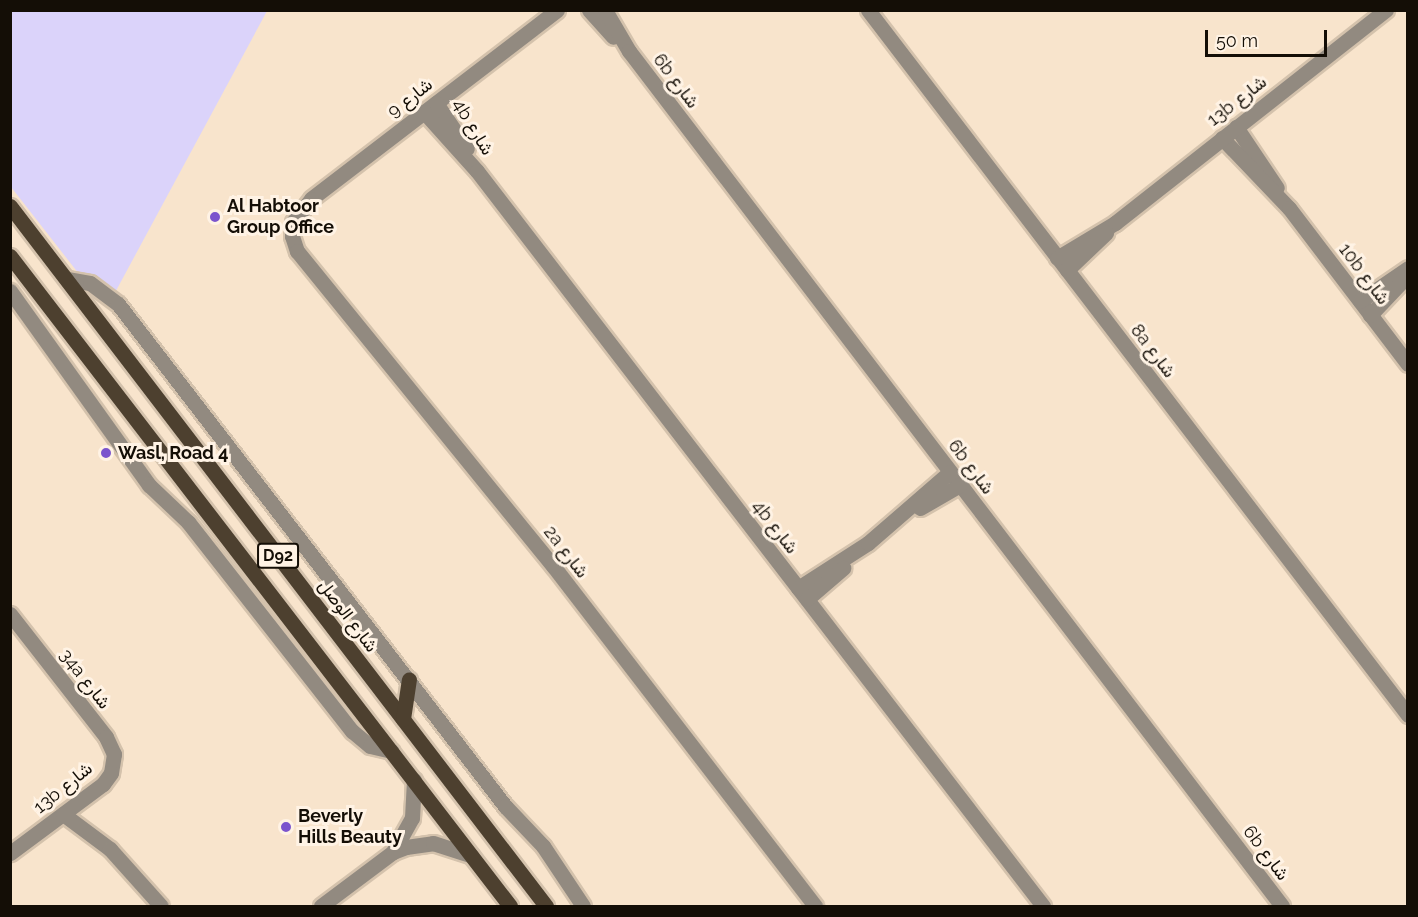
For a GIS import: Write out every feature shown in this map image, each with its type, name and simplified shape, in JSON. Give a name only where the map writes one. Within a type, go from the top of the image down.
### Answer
[{"type":"main road","name":"شارع الوصل","points":[[10,206],[546,906]]},
{"type":"main road","name":"D92","points":[[10,256],[510,906]]},
{"type":"main road","points":[[402,719],[409,679]]},
{"type":"street","name":"شارع 9","points":[[293,222],[310,199],[557,10]]},
{"type":"street","name":"6b شارع","points":[[589,10],[629,51],[1282,906]]},
{"type":"street","name":"6b شارع","points":[[605,10],[629,51]]},
{"type":"street","name":"8a شارع","points":[[868,10],[1407,715]]},
{"type":"street","name":"13b شارع","points":[[1067,270],[1113,224],[1236,127],[1369,16],[1386,10]]},
{"type":"street","name":"4b شارع","points":[[430,107],[1043,906]]},
{"type":"street","name":"10b شارع","points":[[1236,127],[1289,208],[1407,364]]},
{"type":"street","name":"10b شارع","points":[[1221,138],[1289,208]]},
{"type":"street","name":"2a شارع","points":[[293,222],[297,251],[554,567],[815,906]]},
{"type":"street","name":"13b شارع","points":[[1057,258],[1113,224]]},
{"type":"street","points":[[1360,301],[1407,268]]},
{"type":"street","points":[[1370,315],[1407,275]]},
{"type":"street","points":[[67,279],[90,283],[118,304],[505,806],[543,846],[583,906]]},
{"type":"street","points":[[10,291],[66,365],[87,403],[149,485],[188,522],[352,731],[370,746],[391,750]]},
{"type":"street","points":[[802,594],[907,514],[950,472]]},
{"type":"street","points":[[907,514],[960,485]]},
{"type":"street","name":"34a شارع","points":[[10,614],[111,745],[111,773]]},
{"type":"street","name":"13b شارع","points":[[10,853],[98,788],[111,773]]},
{"type":"street","points":[[393,852],[411,818],[414,780]]},
{"type":"street","points":[[63,814],[110,849],[161,906]]},
{"type":"street","points":[[321,906],[393,852],[433,843],[471,855]]},
{"type":"shaded area","points":[[11,11],[267,11],[111,300],[104,306],[11,187]]},
{"type":"place","name":"Al Habtoor Group Office","points":[[215,217]]},
{"type":"place","name":"Wasl, Road 4","points":[[106,453]]},
{"type":"place","name":"Beverly Hills Beauty","points":[[286,827]]}]
